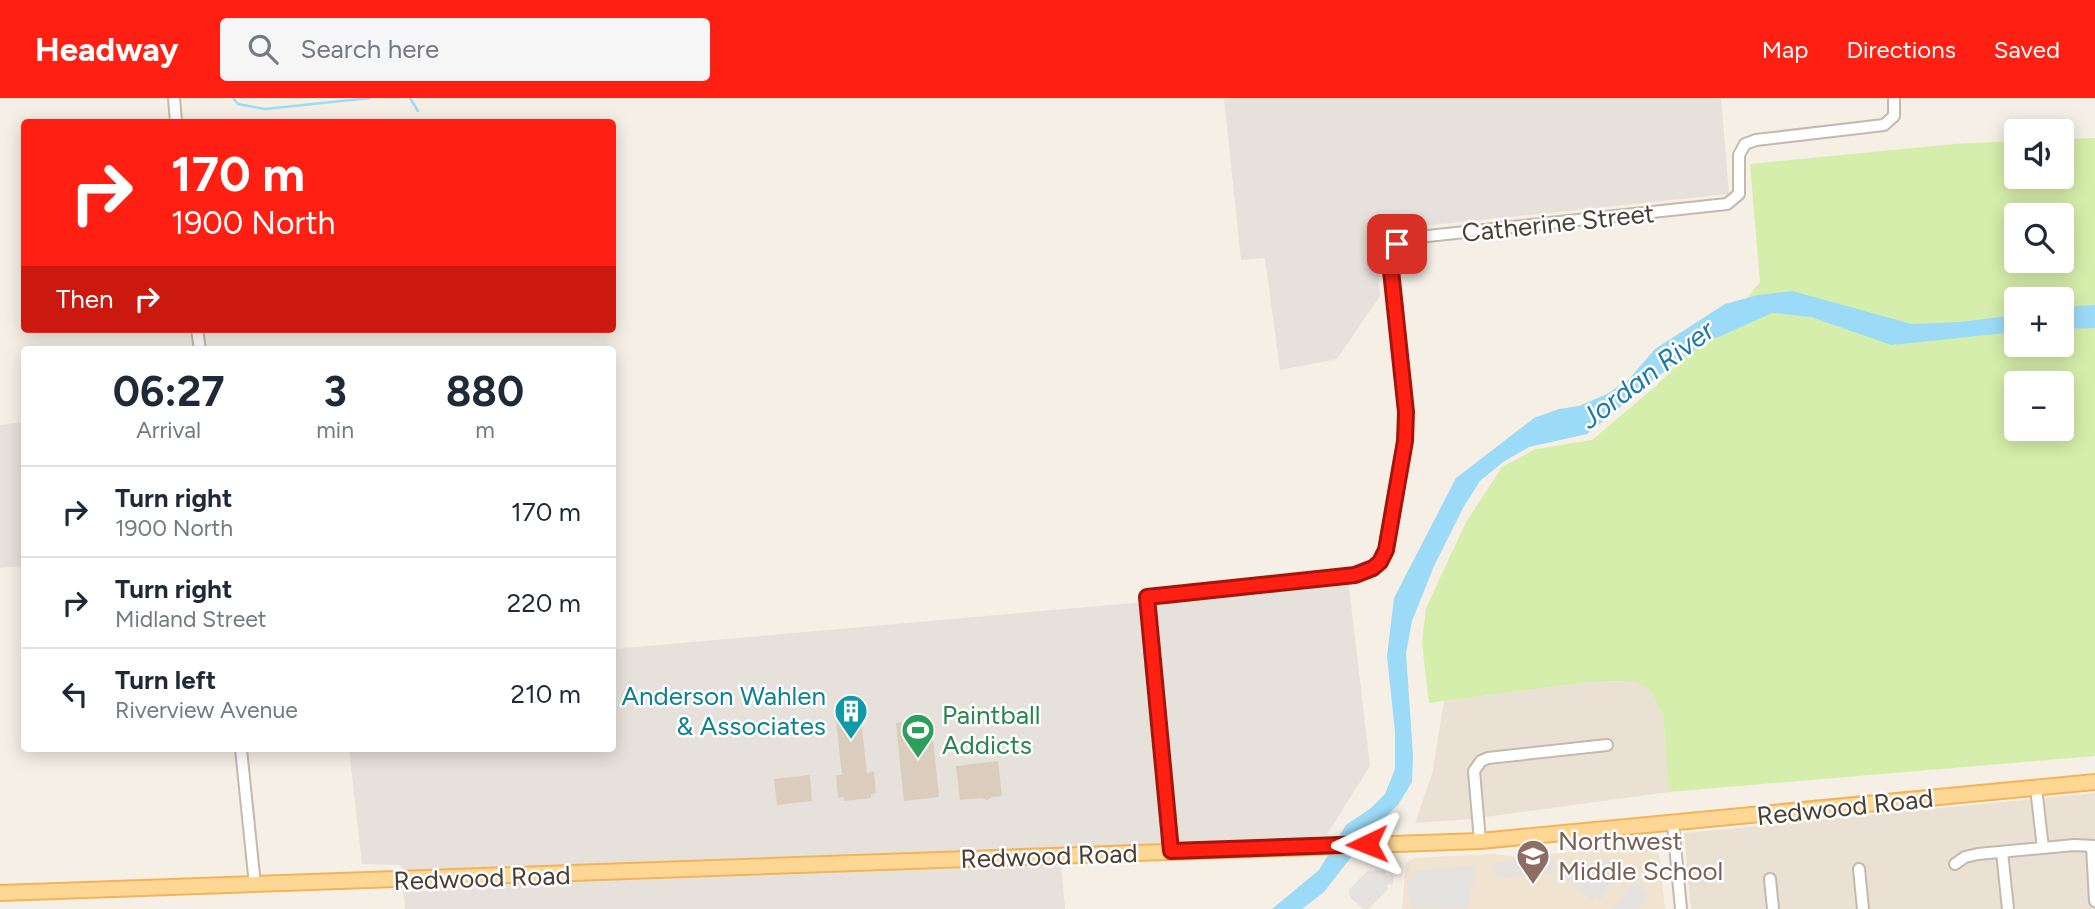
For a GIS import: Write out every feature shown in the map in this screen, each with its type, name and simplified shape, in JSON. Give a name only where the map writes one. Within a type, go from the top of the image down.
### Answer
[{"type":"main road","name":"Redwood Road","points":[[0,893],[1480,841],[2095,782]]},
{"type":"street","points":[[174,98],[176,119]]},
{"type":"street","name":"Catherine Street","points":[[1171,851],[1147,597],[1355,575],[1380,562],[1386,550],[1405,441],[1406,412],[1390,261],[1391,251],[1397,244],[1409,238],[1722,206],[1739,194],[1739,155],[1745,144],[1756,139],[1884,125],[1894,116],[1894,98]]},
{"type":"street","points":[[1480,841],[1474,775],[1481,761],[1488,758],[1607,746]]},
{"type":"street","points":[[242,752],[255,885]]},
{"type":"street","points":[[2036,788],[2043,848]]},
{"type":"street","points":[[1673,824],[1681,909]]},
{"type":"street","points":[[1955,864],[1968,856],[2093,846],[2095,901]]},
{"type":"street","points":[[2002,852],[2008,909]]},
{"type":"street","points":[[1859,869],[1863,909]]},
{"type":"street","points":[[1770,879],[1773,909]]},
{"type":"shaded area","points":[[1224,98],[1721,98],[1729,194],[1375,231],[1380,296],[1337,359],[1280,370],[1265,258],[1241,260]]},
{"type":"shaded area","points":[[21,422],[21,566],[0,568],[0,425]]},
{"type":"shaded area","points":[[1348,579],[1370,766],[1326,836],[1060,851],[1065,909],[405,909],[401,865],[362,864],[349,752],[616,752],[616,649],[1144,602]]},
{"type":"shaded area","points":[[1632,681],[1649,689],[1663,715],[1669,792],[1470,819],[1415,823],[1432,774],[1444,701],[1590,682]]},
{"type":"shaded area","points":[[2095,793],[2095,909],[1691,909],[1684,833]]},
{"type":"shaded area","name":"Northwest Middle School","points":[[1651,845],[1659,854],[1665,909],[1402,909],[1406,863],[1415,858],[1491,854],[1519,857]]},
{"type":"shaded area","points":[[1553,857],[1556,873],[1496,879],[1494,863]]},
{"type":"shaded area","points":[[1606,859],[1623,872],[1601,899],[1596,895],[1592,900],[1564,878],[1578,862],[1594,874]]},
{"type":"shaded area","points":[[1473,865],[1474,879],[1473,887],[1470,887],[1471,902],[1468,909],[1410,908],[1407,879],[1414,878],[1413,871]]},
{"type":"shaded area","points":[[1386,870],[1386,875],[1393,875],[1393,884],[1387,885],[1388,889],[1369,909],[1363,909],[1350,897],[1349,890],[1367,871]]},
{"type":"shaded area","points":[[1634,881],[1650,894],[1638,909],[1615,909],[1613,907]]},
{"type":"green space","points":[[2095,138],[2095,756],[1669,792],[1663,715],[1649,689],[1632,681],[1590,682],[1429,703],[1422,643],[1426,608],[1466,522],[1502,467],[1536,449],[1592,440],[1656,386],[1686,355],[1721,330],[1760,282],[1750,164],[2004,142],[2004,189],[2074,189],[2074,139]]},
{"type":"water","name":"Jordan River","points":[[1792,291],[1912,324],[2004,316],[2004,333],[1891,345],[1811,317],[1772,313],[1712,340],[1681,358],[1587,434],[1529,447],[1503,462],[1480,481],[1463,508],[1434,566],[1412,621],[1406,653],[1413,756],[1412,782],[1398,805],[1376,825],[1324,892],[1302,909],[1272,909],[1319,870],[1346,825],[1371,808],[1385,794],[1395,769],[1395,732],[1387,656],[1394,598],[1456,478],[1534,418],[1559,409],[1579,406],[1607,394],[1629,379],[1655,349],[1725,304],[1758,295]]},
{"type":"water","points":[[2095,305],[2095,328],[2074,329],[2074,306]]},
{"type":"building","name":"Anderson Wahlen & Associates","points":[[860,710],[867,773],[874,771],[876,793],[871,794],[871,798],[844,801],[844,797],[838,798],[836,775],[842,775],[835,712]]},
{"type":"building","name":"Paintball Addicts","points":[[931,719],[939,797],[904,801],[896,723]]},
{"type":"building","points":[[998,761],[1002,796],[987,800],[960,800],[956,766]]},
{"type":"building","points":[[810,775],[812,801],[777,805],[774,779]]},
{"type":"waterway","points":[[233,98],[238,104],[265,109],[370,98]]},
{"type":"waterway","points":[[410,98],[418,111]]},
{"type":"place","name":"Anderson Wahlen & Associates","points":[[851,741]]},
{"type":"place","name":"Paintball Addicts","points":[[918,760]]},
{"type":"place","name":"Northwest Middle School","points":[[1533,886]]},
{"type":"route","points":[[1367,844],[1171,851],[1147,597],[1355,575],[1380,562],[1386,550],[1390,530],[1407,426],[1390,261],[1391,251],[1397,244]]}]
